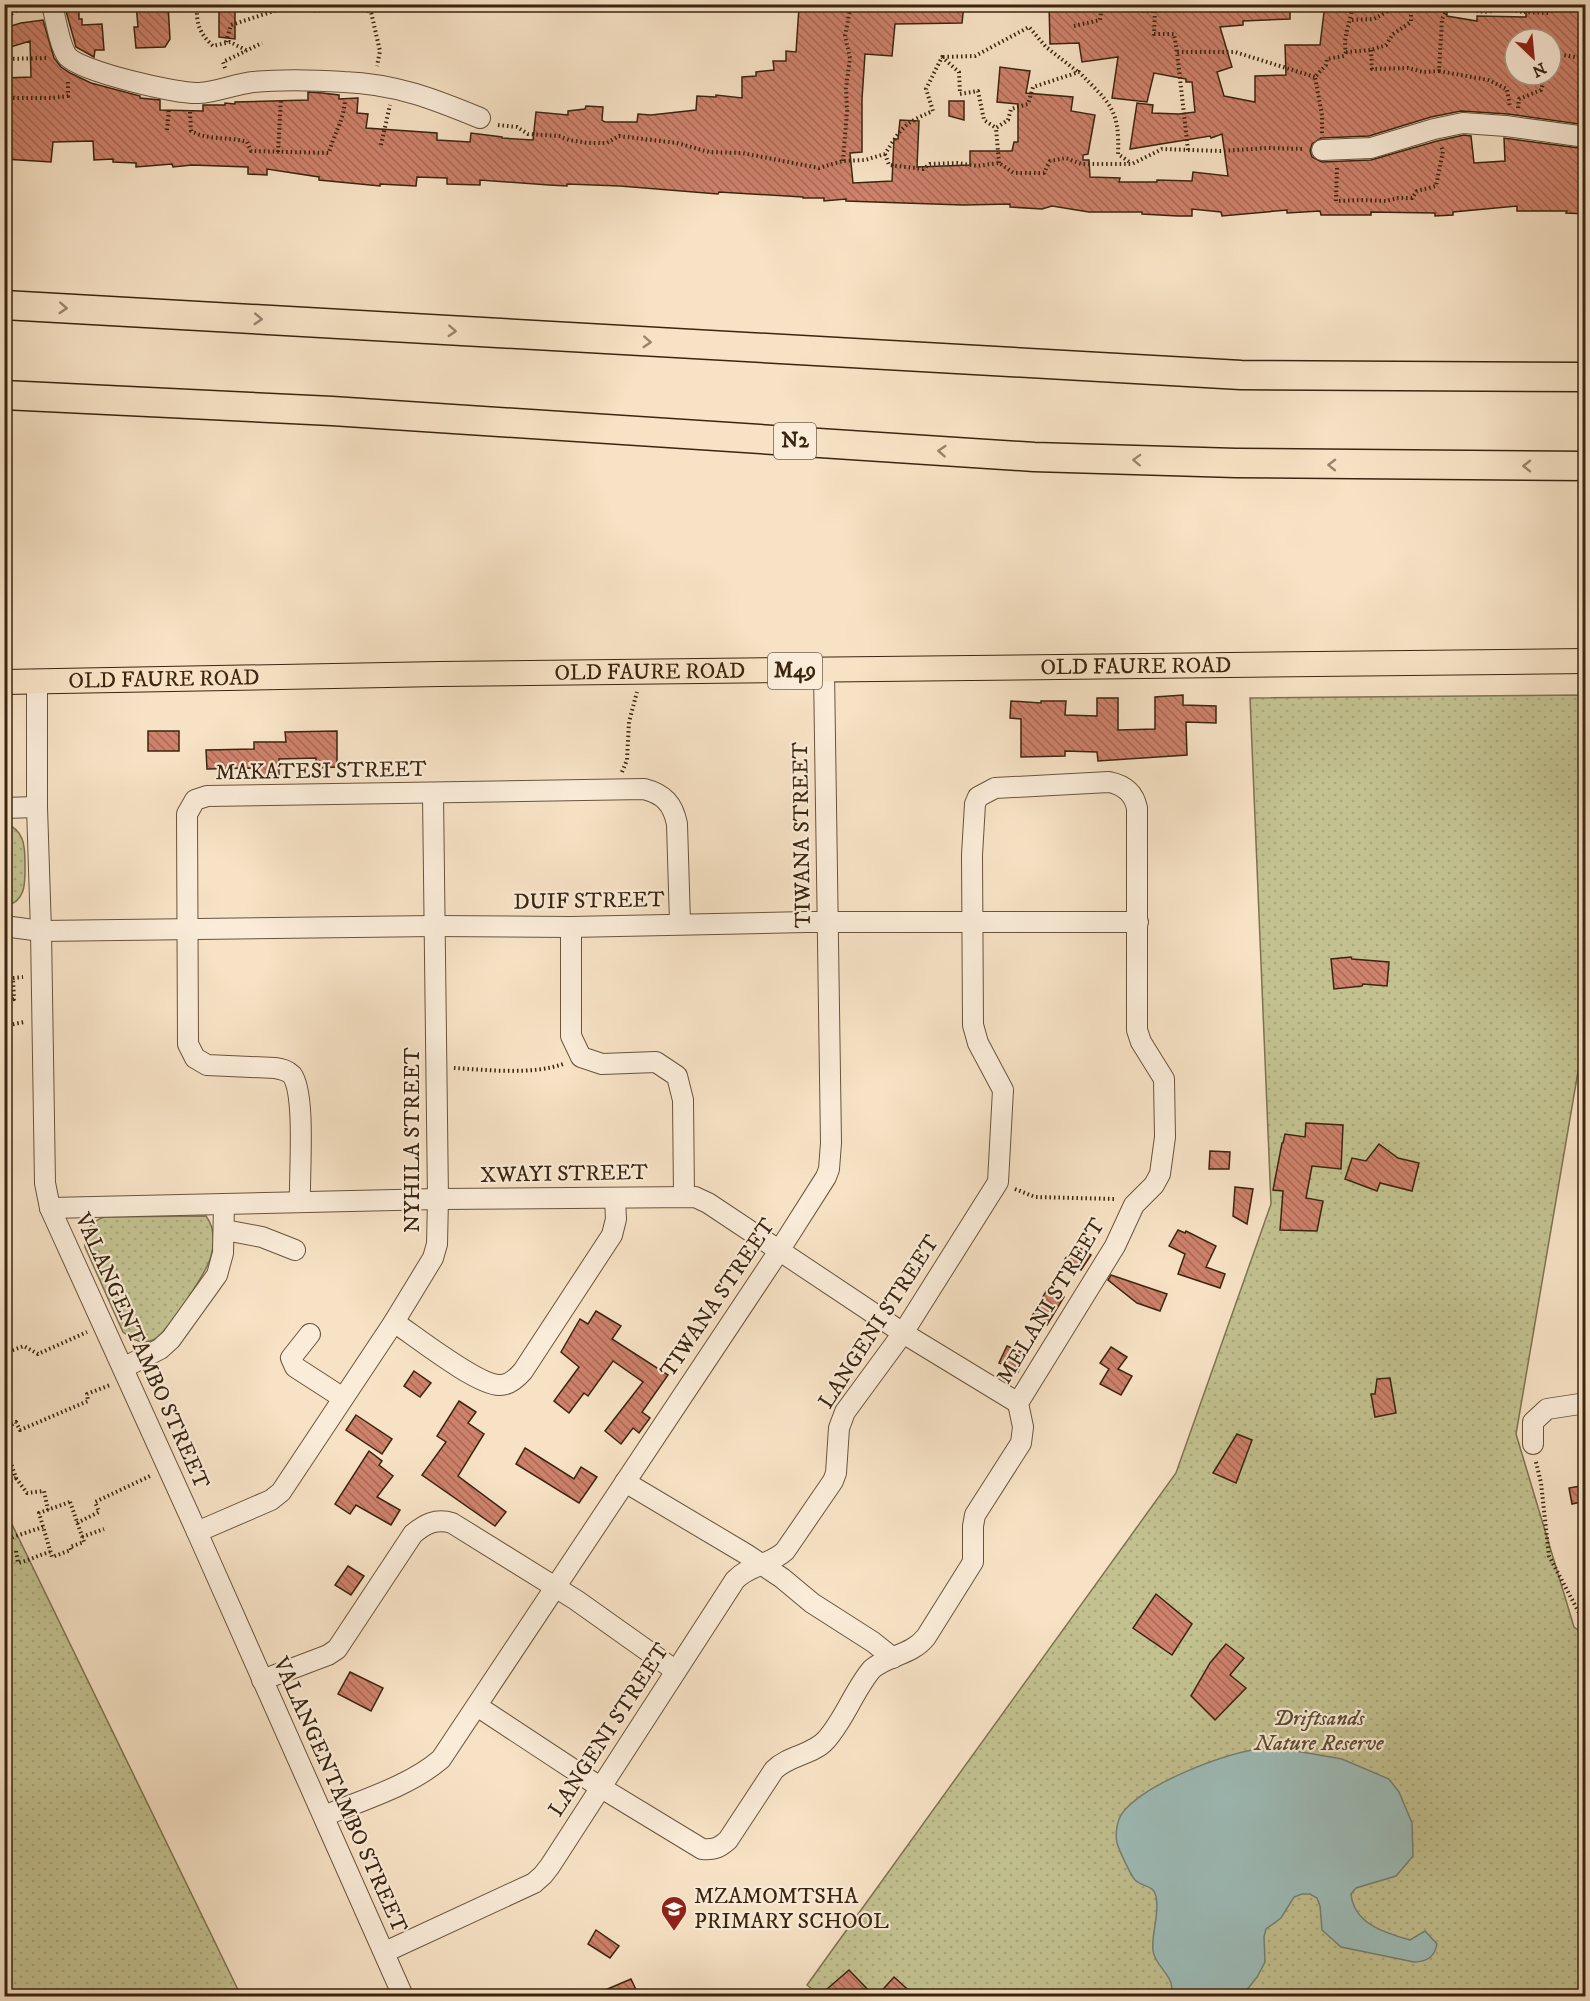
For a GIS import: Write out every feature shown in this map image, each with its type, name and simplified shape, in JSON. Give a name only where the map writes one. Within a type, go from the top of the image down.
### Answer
[{"type":"highway","points":[[4,305],[1218,374],[1586,377]]},
{"type":"highway","name":"N2","points":[[4,394],[332,411],[1034,457],[1236,464],[1586,466]]},
{"type":"main road","name":"OLD FAURE ROAD","points":[[4,682],[440,674],[1586,661]]},
{"type":"street","points":[[52,5],[67,62],[168,90],[190,93],[214,91],[233,85],[279,81],[347,82],[384,86],[420,94],[480,118]]},
{"type":"street","points":[[1330,149],[1371,148],[1434,129],[1463,123],[1511,126],[1586,137]]},
{"type":"street","name":"TIWANA STREET","points":[[324,1816],[410,1779],[430,1769],[441,1759],[779,1251],[829,1169],[831,1143],[824,671]]},
{"type":"street","name":"VALANGENTAMBO STREET","points":[[37,682],[37,807],[45,1183],[51,1208],[403,1996]]},
{"type":"street","name":"LANGENI STREET","points":[[385,1952],[539,1879],[735,1580],[741,1573],[777,1559],[785,1551],[833,1480],[841,1420],[903,1333],[998,1182],[1004,1095],[1002,1086],[978,1043],[973,1025],[973,812],[978,797],[995,788],[1098,783],[1114,783],[1128,790]]},
{"type":"street","name":"MAKATESI STREET","points":[[300,1202],[300,1097],[292,1076],[286,1070],[275,1068],[207,1065],[195,1058],[188,1044],[187,814],[191,804],[200,797],[644,789],[656,792],[668,801],[674,811],[677,824],[680,923]]},
{"type":"street","name":"MELANI STREET","points":[[477,1707],[702,1850],[713,1850],[728,1840],[774,1770],[782,1763],[817,1748],[828,1738],[867,1675],[877,1665],[922,1643],[971,1568],[974,1556],[975,1515],[1021,1443],[1023,1427],[1018,1403],[1115,1246],[1134,1205],[1158,1180],[1164,1158],[1166,1137],[1164,1079],[1141,1042],[1137,1030],[1137,808],[1128,790]]},
{"type":"street","name":"NYHILA STREET","points":[[197,1532],[277,1497],[394,1322],[435,1253],[438,1199],[433,794]]},
{"type":"street","points":[[4,808],[37,807]]},
{"type":"street","name":"DUIF STREET","points":[[4,926],[41,931],[434,926],[571,927],[680,923],[1138,922]]},
{"type":"street","points":[[571,927],[571,1036],[581,1057],[602,1064],[656,1062],[677,1076],[683,1100],[684,1196]]},
{"type":"street","name":"XWAYI STREET","points":[[51,1208],[438,1199],[695,1197],[708,1203],[903,1333],[1018,1403]]},
{"type":"street","points":[[394,1322],[480,1380],[502,1385],[511,1382],[523,1371],[612,1235],[616,1219],[615,1199]]},
{"type":"street","points":[[125,1373],[171,1339],[217,1275],[221,1263],[225,1230],[224,1204]]},
{"type":"street","points":[[225,1230],[266,1238],[295,1250]]},
{"type":"street","points":[[310,1334],[291,1358],[291,1362],[343,1398]]},
{"type":"street","points":[[1533,1444],[1533,1422],[1547,1409],[1586,1403]]},
{"type":"street","points":[[625,1482],[782,1578],[812,1603],[873,1642],[892,1658]]},
{"type":"street","points":[[262,1680],[338,1649],[413,1534],[431,1522],[442,1520],[452,1523],[576,1600],[676,1671]]},
{"type":"path","points":[[197,4],[196,22],[201,34],[213,46],[230,42],[246,51]]},
{"type":"path","points":[[226,43],[231,25],[277,10],[278,4]]},
{"type":"path","points":[[283,4],[327,11],[336,4]]},
{"type":"path","points":[[351,4],[371,12],[380,51],[384,86],[381,145]]},
{"type":"path","points":[[843,161],[847,111],[846,88],[850,58],[845,36],[851,4]]},
{"type":"path","points":[[1074,26],[1100,20],[1102,4]]},
{"type":"path","points":[[1140,4],[1140,11],[1155,11],[1154,34],[1174,34],[1178,52],[1188,150]]},
{"type":"path","points":[[1346,52],[1344,44],[1353,4]]},
{"type":"path","points":[[1439,71],[1442,19],[1448,4]]},
{"type":"path","points":[[1472,4],[1475,11],[1489,12],[1498,8],[1549,14],[1554,9],[1586,9]]},
{"type":"path","points":[[1523,4],[1524,12]]},
{"type":"path","points":[[4,19],[17,10],[52,5]]},
{"type":"path","points":[[1351,20],[1374,19],[1389,7],[1411,10],[1447,10]]},
{"type":"path","points":[[1315,77],[1326,64],[1327,58],[1386,45],[1393,34],[1411,22],[1411,10]]},
{"type":"path","points":[[942,57],[975,56],[1029,27],[1046,47],[1078,72],[1111,104],[1119,132],[1118,154],[1132,164]]},
{"type":"path","points":[[233,85],[223,62],[262,43]]},
{"type":"path","points":[[1371,50],[1372,69],[1408,68],[1423,72],[1439,71],[1488,80],[1507,89],[1511,126]]},
{"type":"path","points":[[1178,52],[1235,52],[1315,77]]},
{"type":"path","points":[[1563,55],[1586,59]]},
{"type":"path","points":[[480,118],[492,124],[517,127],[528,134],[607,143],[619,136],[677,142],[710,152],[754,155],[819,168],[843,161],[865,160],[885,153],[908,122],[933,111],[926,89],[942,57]]},
{"type":"path","points":[[942,57],[959,72],[960,94],[978,91],[984,120],[996,128]]},
{"type":"path","points":[[4,59],[46,58],[67,62],[68,96],[4,98]]},
{"type":"path","points":[[996,128],[1008,120],[1011,109],[1028,104],[1033,87],[1078,72]]},
{"type":"path","points":[[1315,77],[1330,149],[1336,201],[1386,201],[1412,198],[1417,191],[1436,186],[1443,151],[1434,129]]},
{"type":"path","points":[[278,152],[281,104],[279,81]]},
{"type":"path","points":[[190,93],[190,131],[201,136],[247,142],[251,151],[329,153],[333,137],[344,117],[347,82]]},
{"type":"path","points":[[1511,126],[1519,99],[1541,90],[1542,87]]},
{"type":"path","points":[[996,128],[999,163]]},
{"type":"path","points":[[885,153],[889,165],[923,169],[930,164],[957,163],[977,166],[999,163],[1014,172],[1044,173],[1050,161],[1066,158],[1081,164],[1132,164],[1162,149],[1221,151],[1267,148],[1330,149]]},
{"type":"path","points":[[612,790],[627,760],[629,722],[637,691]]},
{"type":"path","points":[[4,1002],[14,999],[14,979]]},
{"type":"path","points":[[436,1066],[517,1070],[555,1067],[581,1057]]},
{"type":"path","points":[[998,1182],[1035,1197],[1112,1198],[1134,1205]]},
{"type":"path","points":[[4,1353],[24,1346],[38,1354],[76,1338],[103,1322]]},
{"type":"path","points":[[4,1429],[16,1422],[20,1430],[88,1401],[87,1394],[125,1373]]},
{"type":"path","points":[[4,1444],[16,1478],[27,1493],[44,1491],[48,1510]]},
{"type":"path","points":[[1533,1444],[1541,1483],[1549,1556],[1586,1626]]},
{"type":"path","points":[[77,1523],[99,1512],[94,1502],[168,1468]]},
{"type":"path","points":[[4,1484],[16,1478]]},
{"type":"path","points":[[70,1502],[84,1542],[52,1557],[39,1513],[48,1510],[70,1502]]},
{"type":"path","points":[[4,1544],[8,1543],[7,1539],[43,1527]]},
{"type":"path","points":[[82,1537],[105,1529]]},
{"type":"path","points":[[16,1551],[18,1563],[50,1552]]},
{"type":"green space","name":"Driftsands Nature Reserve","points":[[1585,695],[1585,1031],[1516,1434],[1574,1627],[1585,1635],[1585,1996],[820,1996],[807,1985],[1176,1473],[1271,1204],[1250,698]]},
{"type":"green space","points":[[5,824],[20,834],[25,850],[25,870],[21,895],[12,904],[5,906]]},
{"type":"green space","points":[[206,1216],[212,1230],[212,1251],[195,1287],[159,1336],[145,1342],[130,1337],[123,1332],[85,1247],[89,1228],[104,1217]]},
{"type":"green space","points":[[5,1510],[241,1996],[5,1996]]},
{"type":"water","points":[[1264,1748],[1342,1759],[1389,1779],[1399,1792],[1412,1823],[1413,1856],[1396,1876],[1356,1888],[1351,1894],[1353,1904],[1364,1920],[1391,1934],[1410,1940],[1425,1931],[1437,1944],[1430,1958],[1414,1962],[1341,1947],[1322,1930],[1317,1898],[1310,1894],[1302,1894],[1294,1897],[1281,1918],[1266,1929],[1265,1962],[1242,1996],[1172,1996],[1171,1983],[1153,1951],[1157,1910],[1155,1892],[1135,1880],[1130,1873],[1116,1839],[1119,1819],[1135,1801],[1168,1780],[1229,1756]]},
{"type":"building","points":[[64,4],[79,4],[79,19],[82,19],[82,25],[102,24],[104,50],[95,50],[94,57],[76,47]]},
{"type":"building","points":[[136,4],[168,4],[170,39],[165,47],[136,48],[134,27],[138,27]]},
{"type":"building","points":[[219,4],[235,4],[235,39],[219,37]]},
{"type":"building","points":[[806,4],[964,4],[962,23],[895,24],[892,56],[865,54],[862,152],[850,153],[853,183],[892,181],[894,139],[898,139],[900,120],[919,121],[917,167],[970,165],[970,151],[1012,151],[1014,142],[1018,142],[1018,104],[997,102],[1000,67],[1030,71],[1026,93],[1073,97],[1071,111],[1095,115],[1088,154],[1083,155],[1083,160],[1089,160],[1090,177],[1120,178],[1119,182],[1157,182],[1157,180],[1192,181],[1193,172],[1228,176],[1222,134],[1211,138],[1210,136],[1130,149],[1137,103],[1153,105],[1152,113],[1195,112],[1192,82],[1154,73],[1147,102],[1112,98],[1118,57],[1082,62],[1079,43],[1050,44],[1049,4],[1071,4],[1071,7],[1103,9],[1104,4],[1290,4],[1290,19],[1243,21],[1243,25],[1220,27],[1232,67],[1217,72],[1224,96],[1255,102],[1255,76],[1286,75],[1285,45],[1320,45],[1325,4],[1447,4],[1447,16],[1477,21],[1477,16],[1526,17],[1526,4],[1568,4],[1568,11],[1586,10],[1586,58],[1582,57],[1578,98],[1582,98],[1579,117],[1586,118],[1586,125],[1508,114],[1461,111],[1431,117],[1369,136],[1321,138],[1312,144],[1310,151],[1312,157],[1322,162],[1371,160],[1464,135],[1471,136],[1474,163],[1505,161],[1504,138],[1586,149],[1586,214],[1566,213],[1567,211],[1517,211],[1517,206],[1435,216],[1435,213],[1371,212],[1371,215],[1321,215],[1320,211],[1287,213],[1287,210],[1222,216],[1221,212],[1192,209],[1192,216],[1178,216],[1142,214],[1142,212],[1089,212],[1052,206],[1042,209],[1010,207],[1010,204],[963,205],[846,201],[846,199],[824,201],[824,198],[719,192],[718,194],[620,186],[567,184],[567,186],[480,180],[480,185],[447,184],[447,178],[417,177],[416,186],[380,184],[380,186],[319,180],[319,177],[267,169],[267,175],[248,174],[248,167],[192,165],[173,167],[172,164],[136,167],[136,163],[113,162],[113,159],[94,160],[93,141],[53,142],[51,162],[4,159],[4,78],[31,77],[30,41],[4,49],[4,28],[21,23],[43,20],[54,58],[70,73],[91,83],[140,96],[140,98],[160,100],[160,110],[203,111],[203,105],[308,100],[308,92],[322,93],[339,95],[339,99],[358,98],[357,113],[368,114],[366,128],[437,133],[437,140],[470,142],[471,133],[533,140],[536,112],[568,115],[568,111],[585,109],[586,106],[603,107],[602,120],[605,122],[637,122],[638,114],[651,115],[696,110],[697,96],[716,97],[716,95],[742,98],[742,77],[756,76],[756,72],[774,70],[773,61],[786,61],[786,51],[796,52],[799,7],[805,9]]},
{"type":"building","points":[[949,101],[964,101],[964,120],[949,116]]},
{"type":"building","points":[[1183,695],[1183,705],[1216,706],[1216,723],[1186,722],[1187,755],[1098,761],[1097,752],[1065,751],[1065,756],[1021,757],[1021,719],[1010,718],[1011,701],[1041,703],[1041,701],[1066,701],[1065,715],[1097,716],[1097,698],[1118,698],[1118,730],[1155,729],[1155,697]]},
{"type":"building","points":[[148,731],[179,731],[179,751],[148,751]]},
{"type":"building","points":[[337,731],[337,767],[316,768],[316,758],[279,759],[279,779],[254,779],[254,768],[207,769],[206,750],[254,749],[254,742],[286,742],[285,732]]},
{"type":"building","points":[[1351,957],[1352,959],[1389,962],[1387,986],[1363,984],[1362,986],[1334,989],[1331,959]]},
{"type":"building","points":[[1306,1123],[1343,1125],[1341,1169],[1312,1166],[1306,1198],[1323,1201],[1317,1231],[1280,1230],[1283,1191],[1273,1190],[1282,1143],[1285,1134],[1305,1137]]},
{"type":"building","points":[[1379,1144],[1398,1158],[1419,1163],[1412,1191],[1380,1183],[1377,1191],[1345,1179],[1352,1158],[1366,1161]]},
{"type":"building","points":[[1210,1151],[1230,1152],[1229,1169],[1209,1169]]},
{"type":"building","points":[[1235,1187],[1253,1189],[1247,1224],[1233,1216]]},
{"type":"building","points":[[1178,1230],[1185,1233],[1186,1231],[1216,1246],[1206,1267],[1225,1274],[1220,1288],[1178,1274],[1185,1254],[1169,1246]]},
{"type":"building","points":[[1075,1245],[1091,1255],[1081,1270],[1065,1259]]},
{"type":"building","points":[[1111,1275],[1167,1294],[1160,1311],[1137,1303],[1108,1280]]},
{"type":"building","points":[[1049,1286],[1064,1297],[1047,1325],[1032,1316]]},
{"type":"building","points":[[596,1311],[621,1326],[612,1339],[668,1375],[642,1412],[650,1418],[639,1433],[633,1428],[621,1444],[605,1431],[643,1382],[613,1361],[588,1396],[584,1393],[569,1413],[554,1401],[579,1367],[561,1352],[580,1319],[588,1324]]},
{"type":"building","points":[[1007,1346],[1026,1354],[1018,1372],[999,1363]]},
{"type":"building","points":[[1111,1347],[1127,1357],[1118,1369],[1132,1376],[1121,1395],[1100,1384],[1109,1369],[1100,1363]]},
{"type":"building","points":[[414,1371],[431,1383],[420,1397],[404,1386]]},
{"type":"building","points":[[1390,1378],[1396,1413],[1375,1417],[1371,1394],[1375,1394],[1377,1379]]},
{"type":"building","points":[[459,1401],[476,1412],[468,1423],[484,1434],[458,1476],[506,1512],[495,1526],[422,1475],[446,1442],[437,1436]]},
{"type":"building","points":[[356,1415],[392,1439],[382,1454],[346,1430]]},
{"type":"building","points":[[1237,1434],[1252,1440],[1236,1483],[1213,1473]]},
{"type":"building","points":[[525,1448],[574,1479],[581,1467],[597,1477],[579,1503],[516,1464]]},
{"type":"building","points":[[369,1451],[382,1461],[379,1465],[393,1476],[377,1497],[400,1510],[391,1525],[356,1505],[350,1514],[335,1504]]},
{"type":"building","points":[[1586,1485],[1586,1501],[1572,1504],[1569,1488]]},
{"type":"building","points":[[348,1566],[364,1576],[351,1595],[335,1585]]},
{"type":"building","points":[[1156,1594],[1192,1624],[1172,1655],[1133,1628]]},
{"type":"building","points":[[1226,1644],[1244,1658],[1230,1675],[1246,1688],[1215,1720],[1191,1696],[1210,1663]]},
{"type":"building","points":[[350,1672],[383,1688],[371,1711],[338,1694]]},
{"type":"building","points":[[596,1930],[619,1946],[610,1958],[588,1944]]},
{"type":"building","points":[[849,1970],[874,1996],[819,1996]]},
{"type":"building","points":[[894,1977],[915,1996],[877,1996]]},
{"type":"building","points":[[631,1979],[639,1996],[591,1996]]},
{"type":"place","name":"MZAMOMTSHA PRIMARY SCHOOL","points":[[674,1932]]}]
